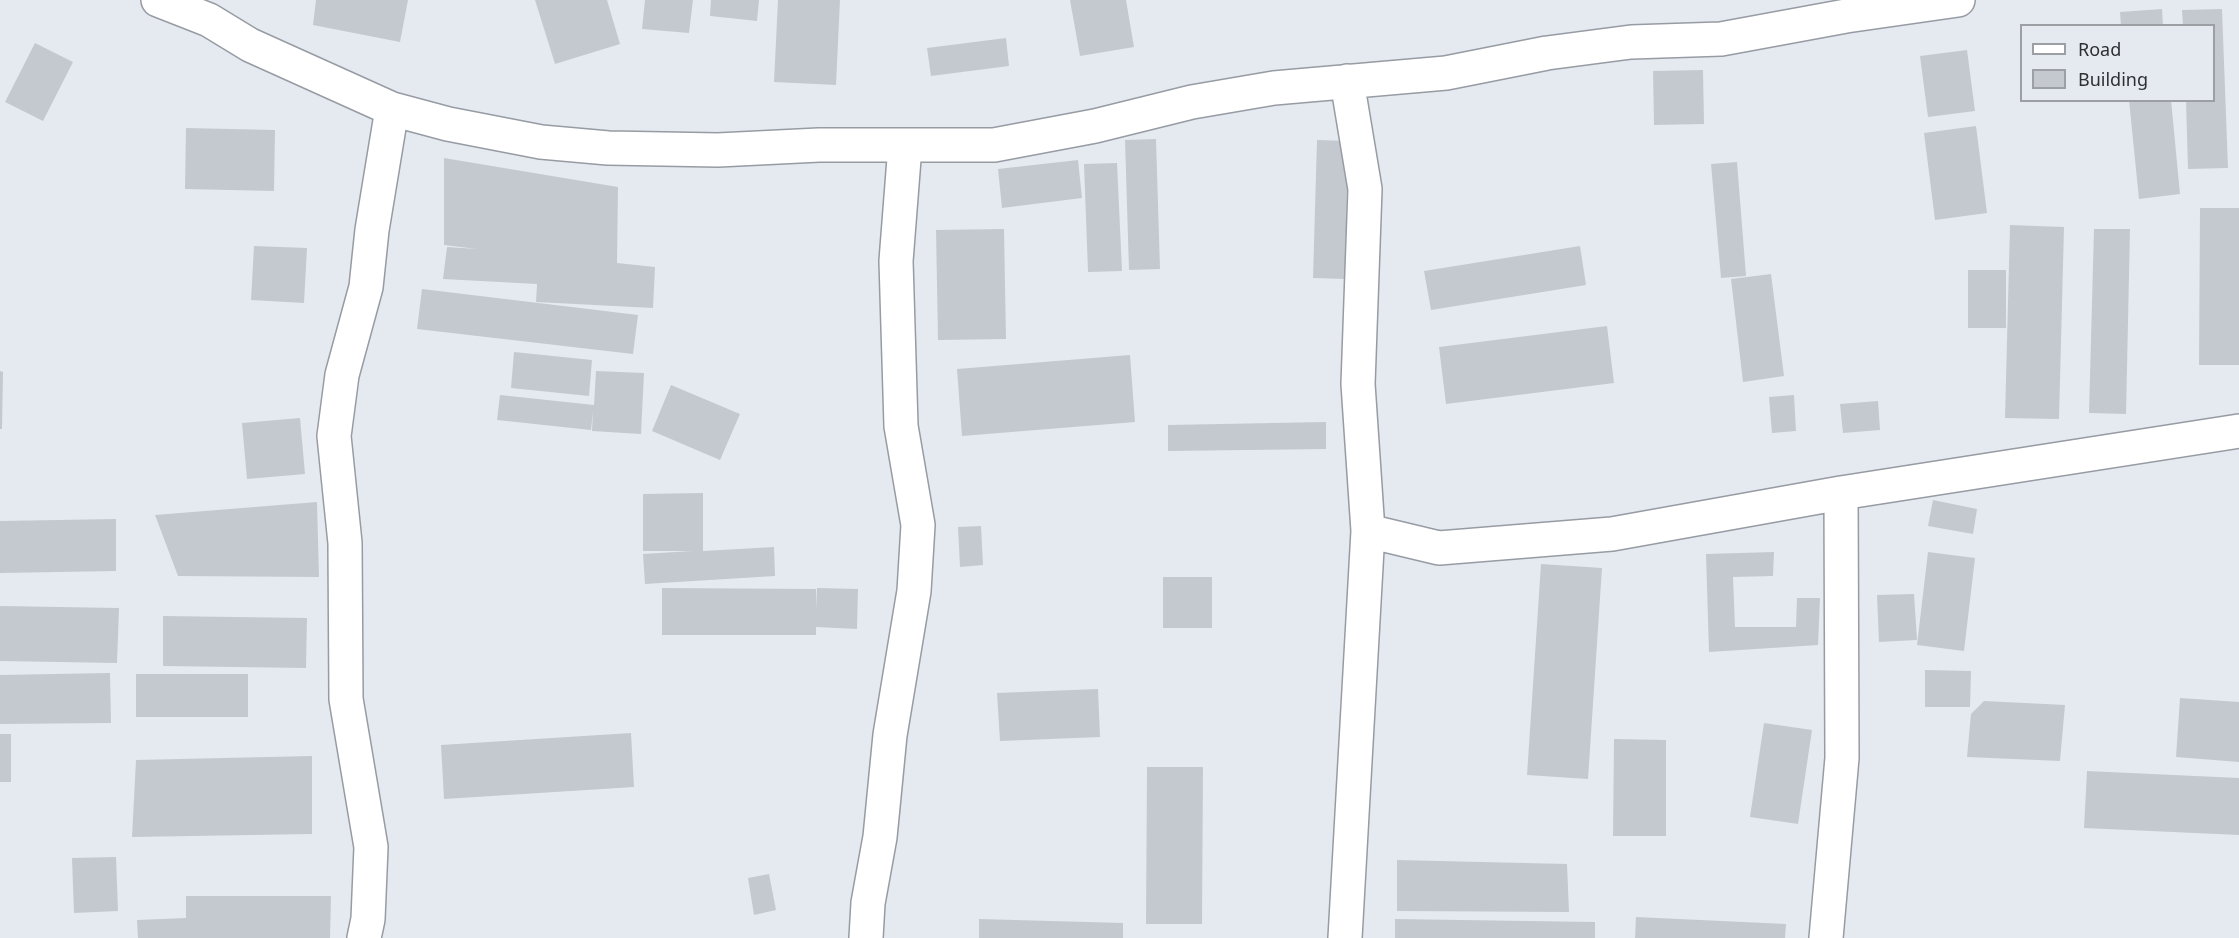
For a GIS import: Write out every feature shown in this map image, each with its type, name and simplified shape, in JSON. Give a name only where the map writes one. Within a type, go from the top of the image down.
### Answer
[{"type":"street","points":[[158,0],[209,20],[250,45],[392,109],[448,124],[541,142],[608,148],[718,150],[819,145],[994,145],[1095,126],[1192,102],[1274,88],[1446,73],[1547,53],[1631,42],[1721,39],[1846,16],[1958,0]]},
{"type":"street","points":[[1345,938],[1368,531],[1358,384],[1365,189],[1347,81]]},
{"type":"street","points":[[363,938],[368,919],[371,848],[346,699],[345,543],[334,436],[342,375],[366,287],[372,230],[392,109]]},
{"type":"street","points":[[866,938],[868,903],[880,837],[890,735],[914,591],[918,525],[901,426],[896,261],[905,146]]},
{"type":"street","points":[[1368,531],[1439,548],[1612,534],[1841,493],[2239,431]]},
{"type":"street","points":[[1826,938],[1842,758],[1841,493]]},
{"type":"building","points":[[316,0],[408,0],[400,42],[313,25]]},
{"type":"building","points":[[535,0],[607,0],[620,44],[555,64]]},
{"type":"building","points":[[645,0],[693,0],[689,33],[642,29]]},
{"type":"building","points":[[711,0],[759,0],[757,21],[710,16]]},
{"type":"building","points":[[778,0],[840,0],[836,85],[774,82]]},
{"type":"building","points":[[1070,0],[1126,0],[1134,47],[1080,56]]},
{"type":"building","points":[[2162,9],[2163,24],[2121,24],[2120,12]]},
{"type":"building","points":[[2222,9],[2228,168],[2188,169],[2186,102],[2215,102],[2215,24],[2183,24],[2182,10]]},
{"type":"building","points":[[1006,38],[1009,66],[931,76],[927,48]]},
{"type":"building","points":[[35,43],[73,62],[43,121],[5,102]]},
{"type":"building","points":[[1967,50],[1975,111],[1928,117],[1920,56]]},
{"type":"building","points":[[1703,70],[1704,124],[1654,125],[1653,71]]},
{"type":"building","points":[[2129,102],[2171,102],[2180,194],[2139,199]]},
{"type":"building","points":[[1976,126],[1987,213],[1935,220],[1924,133]]},
{"type":"building","points":[[186,128],[275,130],[274,191],[185,189]]},
{"type":"building","points":[[1156,139],[1160,269],[1129,270],[1125,140]]},
{"type":"building","points":[[1317,140],[1348,141],[1345,279],[1313,278]]},
{"type":"building","points":[[444,158],[618,187],[617,263],[655,267],[653,308],[536,302],[537,284],[443,279],[447,247],[477,249],[444,245]]},
{"type":"building","points":[[1078,160],[1082,198],[1002,208],[998,169]]},
{"type":"building","points":[[1737,162],[1746,276],[1721,278],[1711,164]]},
{"type":"building","points":[[1117,163],[1122,271],[1088,272],[1084,164]]},
{"type":"building","points":[[2200,208],[2239,208],[2239,365],[2199,365]]},
{"type":"building","points":[[2010,225],[2064,227],[2059,419],[2005,418]]},
{"type":"building","points":[[1004,229],[1006,339],[938,340],[936,230]]},
{"type":"building","points":[[2094,229],[2130,229],[2126,414],[2089,413]]},
{"type":"building","points":[[254,246],[307,248],[304,303],[251,300]]},
{"type":"building","points":[[1580,246],[1586,285],[1431,310],[1424,271]]},
{"type":"building","points":[[1968,270],[2006,270],[2006,328],[1968,328]]},
{"type":"building","points":[[1771,274],[1784,376],[1743,382],[1731,279]]},
{"type":"building","points":[[422,289],[638,315],[633,354],[417,329]]},
{"type":"building","points":[[1607,326],[1614,383],[1446,404],[1439,347]]},
{"type":"building","points":[[514,352],[592,360],[589,396],[511,388]]},
{"type":"building","points":[[1130,355],[1135,422],[962,436],[957,369]]},
{"type":"building","points":[[0,371],[3,372],[2,429],[0,429]]},
{"type":"building","points":[[596,371],[644,373],[641,434],[592,431],[593,411],[591,430],[497,420],[500,395],[594,405]]},
{"type":"building","points":[[671,385],[740,414],[720,460],[652,431]]},
{"type":"building","points":[[1794,395],[1796,431],[1772,433],[1769,397]]},
{"type":"building","points":[[1878,401],[1880,430],[1843,433],[1840,404]]},
{"type":"building","points":[[300,418],[305,474],[247,479],[242,423]]},
{"type":"building","points":[[1326,422],[1326,449],[1168,451],[1168,425]]},
{"type":"building","points":[[703,493],[703,551],[774,547],[775,576],[645,584],[643,554],[692,551],[643,551],[643,494]]},
{"type":"building","points":[[1933,500],[1977,509],[1973,534],[1928,526]]},
{"type":"building","points":[[317,502],[319,577],[178,576],[155,515]]},
{"type":"building","points":[[116,519],[116,571],[0,573],[0,521]]},
{"type":"building","points":[[981,526],[983,565],[960,567],[958,527]]},
{"type":"building","points":[[1774,552],[1773,576],[1733,577],[1735,627],[1796,627],[1797,598],[1820,598],[1818,645],[1709,652],[1706,554]]},
{"type":"building","points":[[1928,552],[1975,558],[1964,651],[1917,645]]},
{"type":"building","points":[[1541,564],[1602,568],[1588,779],[1527,775]]},
{"type":"building","points":[[1163,577],[1212,577],[1212,628],[1163,628]]},
{"type":"building","points":[[662,588],[816,589],[816,610],[817,588],[858,589],[857,629],[816,627],[816,635],[662,635]]},
{"type":"building","points":[[1914,594],[1917,640],[1879,642],[1877,595]]},
{"type":"building","points":[[0,606],[119,608],[117,663],[0,661]]},
{"type":"building","points":[[163,616],[307,618],[306,668],[163,666]]},
{"type":"building","points":[[1925,670],[1971,671],[1970,707],[1925,707]]},
{"type":"building","points":[[110,673],[111,723],[0,724],[0,675]]},
{"type":"building","points":[[136,674],[248,674],[248,717],[136,717]]},
{"type":"building","points":[[1098,689],[1100,737],[1000,741],[997,693]]},
{"type":"building","points":[[2180,698],[2239,702],[2239,762],[2176,757]]},
{"type":"building","points":[[1984,701],[2065,705],[2060,761],[1967,757],[1971,714]]},
{"type":"building","points":[[1764,723],[1812,730],[1798,824],[1750,817]]},
{"type":"building","points":[[631,733],[634,787],[444,799],[441,745]]},
{"type":"building","points":[[0,734],[11,734],[11,782],[0,782]]},
{"type":"building","points":[[1614,739],[1666,740],[1666,836],[1613,836]]},
{"type":"building","points":[[312,756],[312,834],[132,837],[136,760]]},
{"type":"building","points":[[1147,767],[1203,767],[1202,924],[1146,924]]},
{"type":"building","points":[[2087,771],[2239,778],[2239,835],[2084,828]]},
{"type":"building","points":[[116,857],[118,911],[74,913],[72,858]]},
{"type":"building","points":[[1397,860],[1567,864],[1569,912],[1397,911]]},
{"type":"building","points":[[769,874],[776,910],[754,915],[748,878]]},
{"type":"building","points":[[186,896],[331,896],[330,938],[138,938],[137,920],[186,918]]},
{"type":"building","points":[[1636,917],[1786,924],[1785,938],[1635,938]]},
{"type":"building","points":[[979,919],[1123,923],[1123,938],[979,938]]},
{"type":"building","points":[[1395,919],[1595,922],[1595,938],[1395,938]]}]
